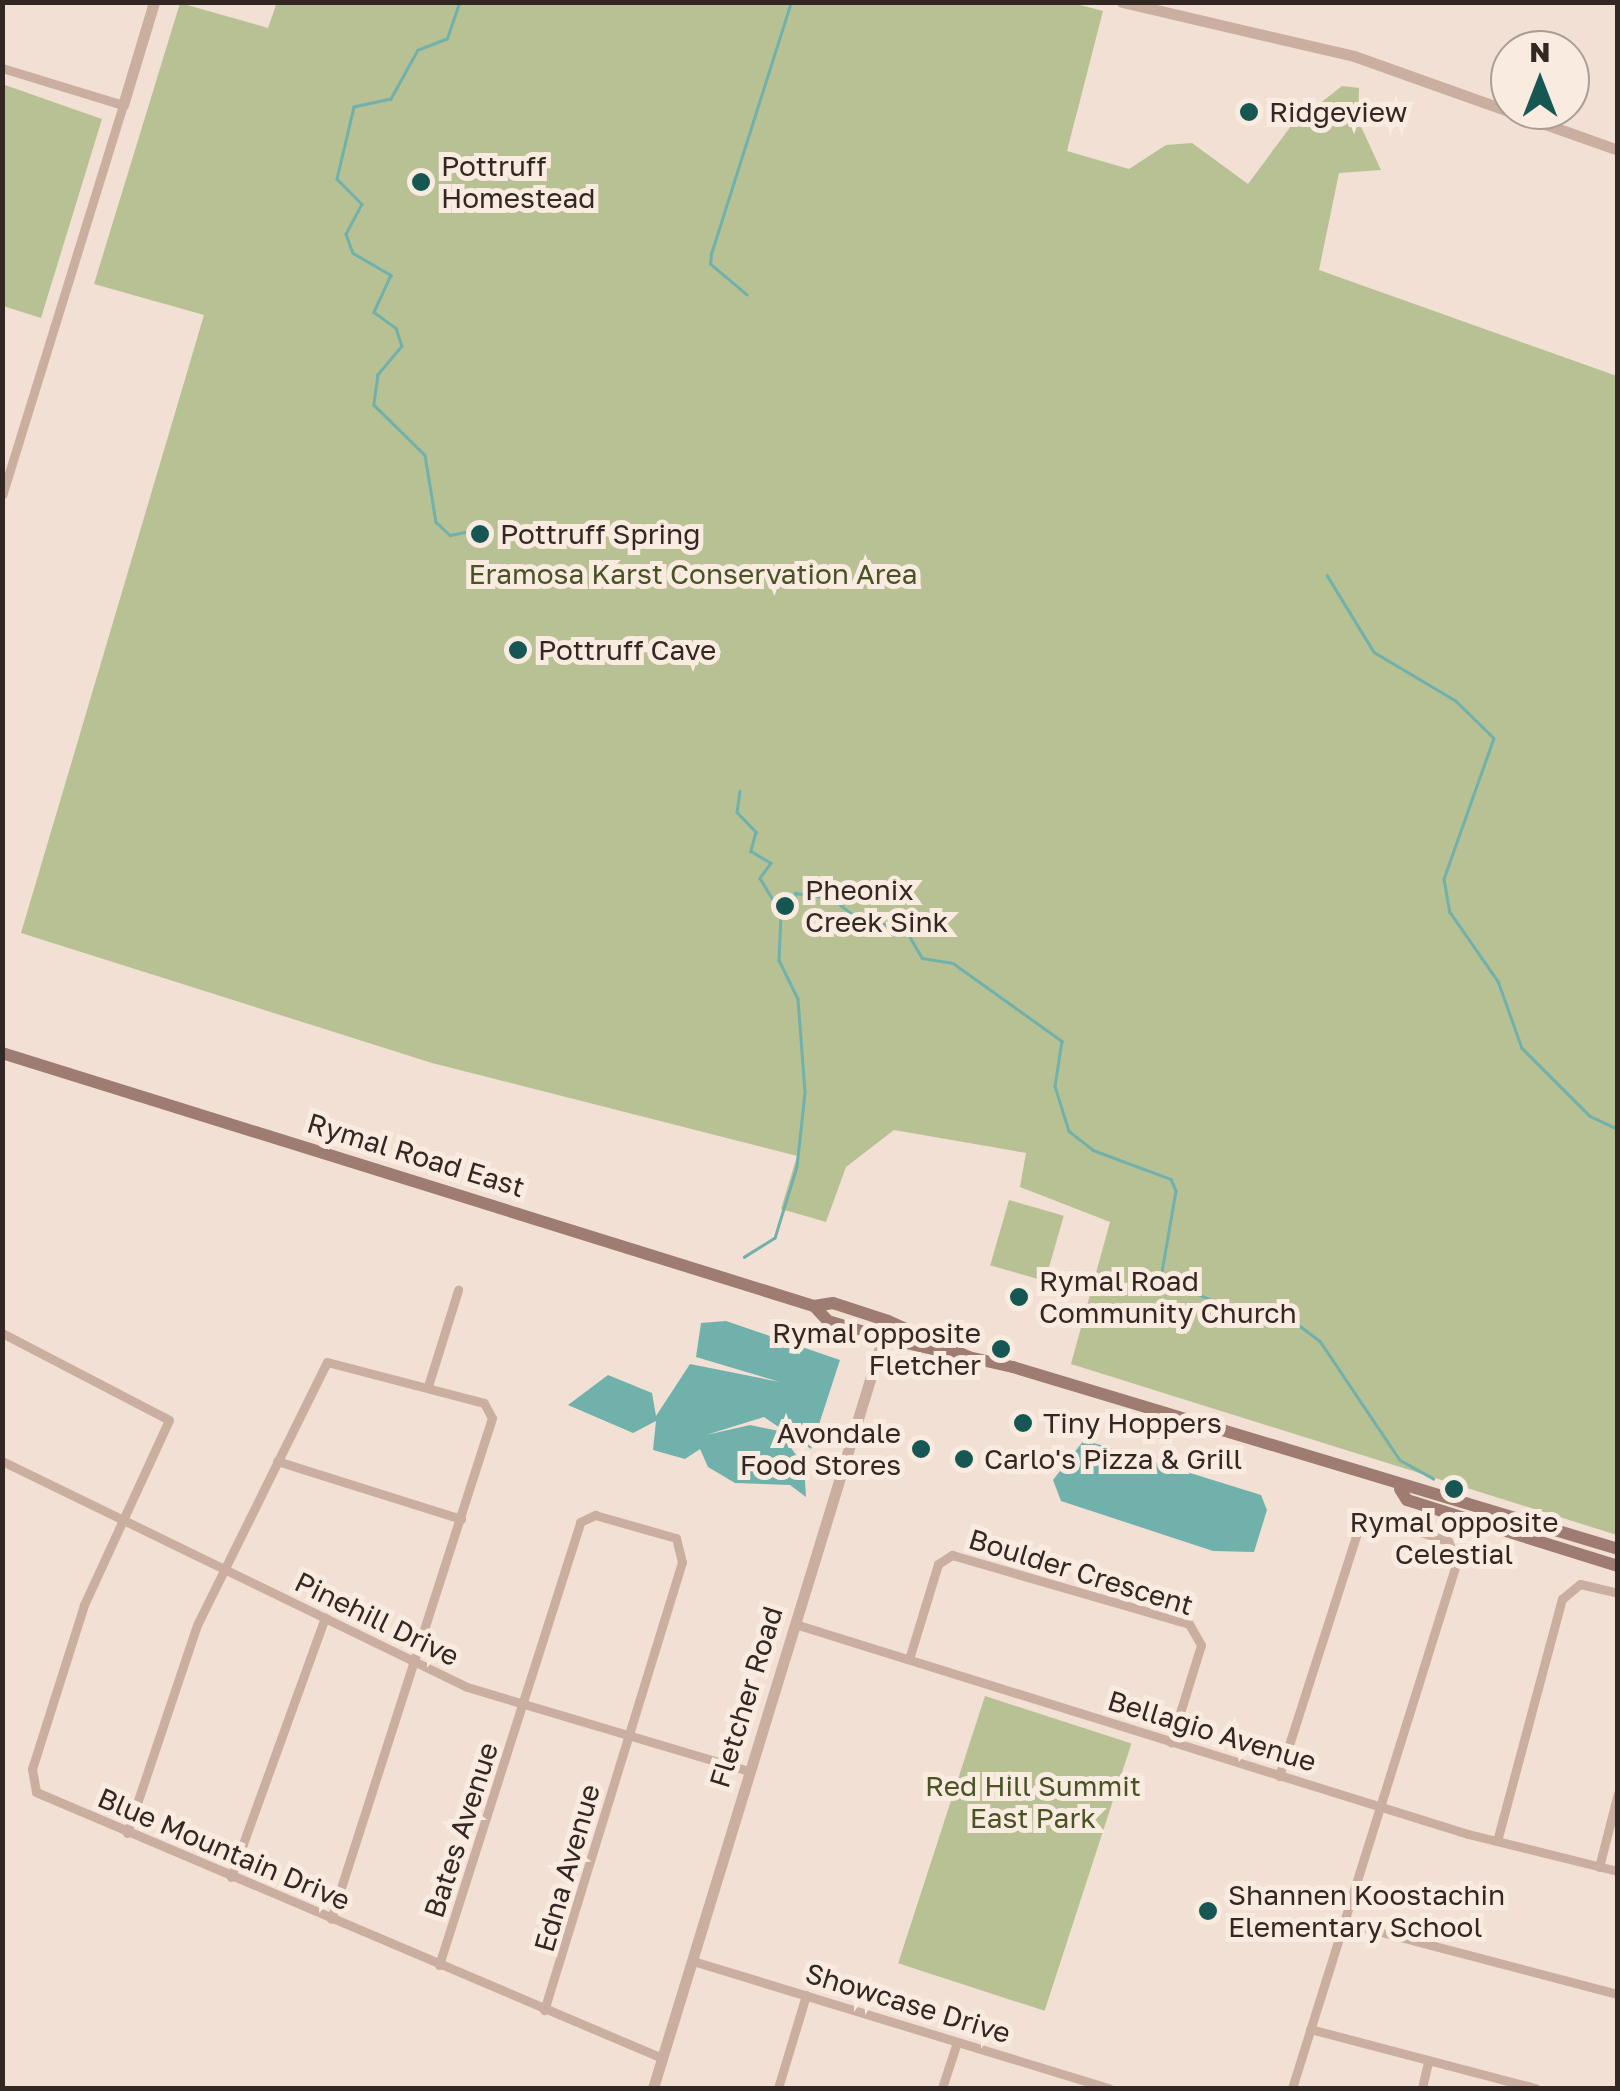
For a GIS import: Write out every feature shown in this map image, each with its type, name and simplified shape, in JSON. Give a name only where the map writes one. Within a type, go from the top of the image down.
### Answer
[{"type":"main road","name":"Rymal Road East","points":[[2,1052],[814,1306],[828,1321],[968,1357],[1400,1490],[1407,1500],[1618,1566]]},
{"type":"main road","name":"Rymal Road East","points":[[814,1306],[832,1302],[888,1321],[968,1357]]},
{"type":"main road","name":"Rymal Road East","points":[[1400,1490],[1412,1485],[1618,1549]]},
{"type":"street","points":[[2,495],[154,2]]},
{"type":"street","points":[[1122,2],[1166,8],[1354,56],[1618,150]]},
{"type":"street","points":[[2,68],[123,104]]},
{"type":"street","points":[[428,1386],[458,1290]]},
{"type":"street","name":"Fletcher Road","points":[[653,2088],[888,1321]]},
{"type":"street","name":"Blue Mountain Drive","points":[[2,1332],[167,1415],[84,1605],[30,1776],[40,1796],[662,2058]]},
{"type":"street","points":[[127,1833],[193,1635],[331,1359],[428,1386],[492,1412],[416,1662],[330,1919]]},
{"type":"street","name":"Pinehill Drive","points":[[2,1461],[416,1662],[522,1707],[750,1772]]},
{"type":"street","points":[[277,1462],[460,1519]]},
{"type":"street","name":"Bates Avenue","points":[[440,1965],[578,1526],[595,1514],[676,1538],[684,1553],[628,1737]]},
{"type":"street","points":[[1279,1776],[1355,1532],[1381,1519],[1448,1540],[1457,1552],[1292,2088]]},
{"type":"street","name":"Boulder Crescent","points":[[909,1660],[938,1564],[952,1555],[1189,1624],[1201,1645],[1170,1742]]},
{"type":"street","points":[[1496,1841],[1562,1599],[1580,1584],[1618,1593]]},
{"type":"street","points":[[231,1877],[326,1618]]},
{"type":"street","name":"Bellagio Avenue","points":[[795,1624],[1380,1807],[1618,1871]]},
{"type":"street","name":"Edna Avenue","points":[[544,2010],[628,1737]]},
{"type":"street","points":[[1599,1867],[1618,1794]]},
{"type":"street","points":[[1343,1922],[1618,1994]]},
{"type":"street","name":"Showcase Drive","points":[[693,1961],[1109,2088]]},
{"type":"street","points":[[778,2088],[806,1995]]},
{"type":"street","points":[[1310,2029],[1535,2088]]},
{"type":"street","points":[[942,2088],[957,2042]]},
{"type":"street","points":[[1422,2088],[1428,2062]]},
{"type":"street","points":[[1059,2088],[1063,2074]]},
{"type":"green space","name":"Eramosa Karst Conservation Area","points":[[277,2],[1069,2],[1103,11],[1067,151],[1129,169],[1166,145],[1192,143],[1248,184],[1291,126],[1342,86],[1359,88],[1358,120],[1381,170],[1339,173],[1319,270],[1617,376],[1617,1535],[1071,1364],[1110,1222],[1020,1187],[1026,1153],[894,1130],[846,1167],[826,1222],[781,1209],[797,1156],[432,1063],[21,933],[204,315],[94,284],[180,3],[268,28]]},
{"type":"green space","points":[[2,84],[102,119],[41,318],[3,306]]},
{"type":"green space","points":[[1009,1200],[1064,1216],[1045,1281],[990,1265]]},
{"type":"green space","name":"Red Hill Summit East Park","points":[[985,1696],[1131,1744],[1045,2011],[898,1963]]},
{"type":"water","points":[[726,1321],[840,1360],[811,1449],[764,1417],[706,1435],[750,1425],[779,1431],[804,1466],[806,1497],[790,1485],[735,1483],[708,1467],[700,1449],[685,1459],[653,1450],[656,1421],[633,1433],[568,1405],[608,1375],[652,1393],[656,1416],[690,1364],[780,1382],[696,1357],[701,1323]]},
{"type":"water","points":[[1084,1440],[1261,1495],[1267,1510],[1254,1552],[1213,1551],[1061,1501],[1053,1480]]},
{"type":"waterway","points":[[460,2],[447,39],[418,50],[391,99],[354,107],[337,179],[362,204],[346,234],[353,253],[391,275],[374,312],[396,328],[402,346],[378,375],[374,405],[425,455],[436,522],[450,535],[465,532]]},
{"type":"waterway","points":[[747,295],[710,264],[711,254],[791,2]]},
{"type":"waterway","points":[[1327,575],[1374,652],[1455,700],[1494,738],[1444,879],[1450,912],[1498,981],[1522,1048],[1590,1116],[1618,1129]]},
{"type":"waterway","points":[[740,791],[737,812],[756,832],[751,851],[771,863],[760,878],[781,913],[779,960],[798,999],[805,1093],[797,1167],[775,1238],[744,1257]]},
{"type":"waterway","points":[[781,913],[794,908],[795,893],[832,898],[854,916],[906,930],[922,958],[953,963],[1062,1041],[1055,1086],[1069,1131],[1093,1150],[1171,1179],[1176,1191],[1161,1278],[1230,1308],[1292,1320],[1320,1341],[1400,1460],[1433,1478]]},
{"type":"place","name":"Ridgeview","points":[[1249,112]]},
{"type":"place","name":"Pottruff Homestead","points":[[421,182]]},
{"type":"place","name":"Pottruff Spring","points":[[480,534]]},
{"type":"place","name":"Pottruff Cave","points":[[518,650]]},
{"type":"place","name":"Pheonix Creek Sink","points":[[785,906]]},
{"type":"place","name":"Rymal Road Community Church","points":[[1019,1297]]},
{"type":"place","name":"Rymal opposite Fletcher","points":[[1001,1349]]},
{"type":"place","name":"Tiny Hoppers","points":[[1023,1423]]},
{"type":"place","name":"Avondale Food Stores","points":[[921,1449]]},
{"type":"place","name":"Carlo's Pizza & Grill","points":[[964,1459]]},
{"type":"place","name":"Rymal opposite Celestial","points":[[1454,1489]]},
{"type":"place","name":"Shannen Koostachin Elementary School","points":[[1208,1911]]}]
